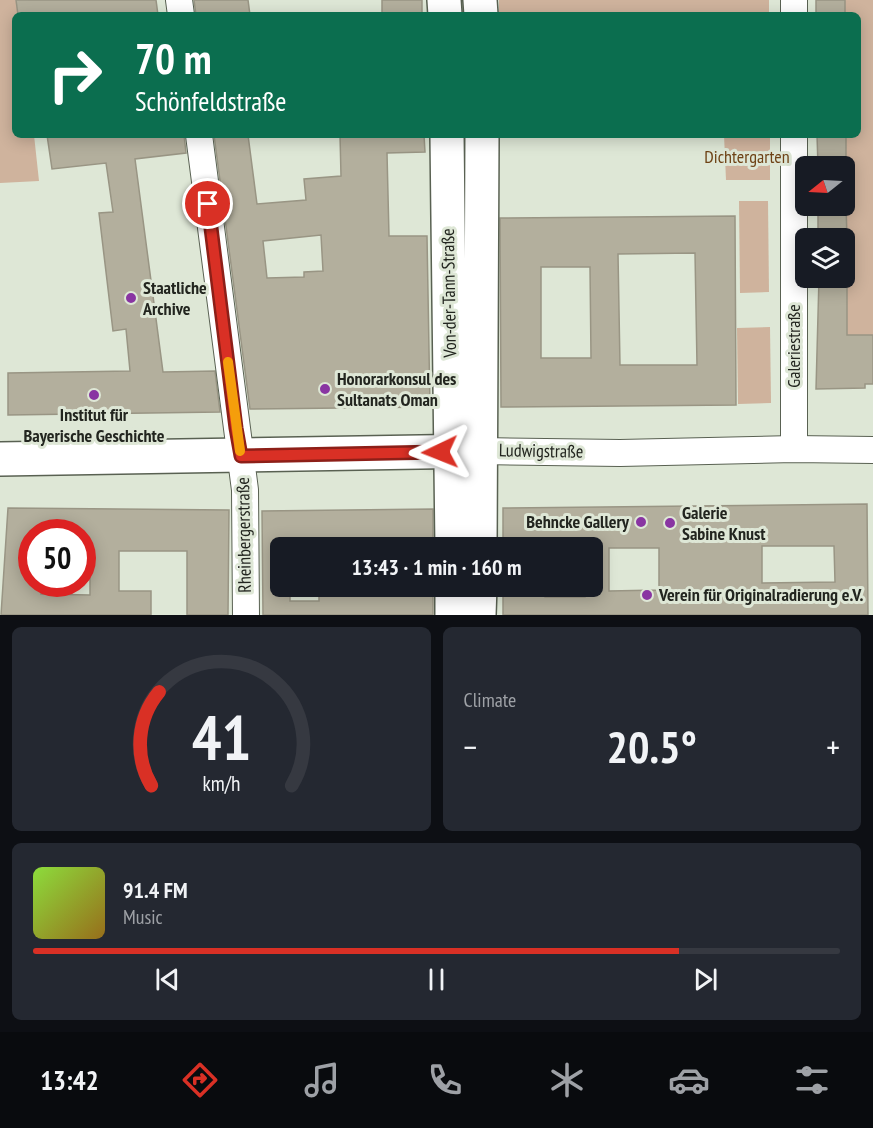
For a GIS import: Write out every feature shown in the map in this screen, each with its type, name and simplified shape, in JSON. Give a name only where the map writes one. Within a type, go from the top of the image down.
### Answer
[{"type":"main road","name":"Von-der-Tann-Straße","points":[[447,138],[466,451]]},
{"type":"main road","name":"Von-der-Tann-Straße","points":[[466,451],[482,138]]},
{"type":"main road","name":"Ludwigstraße","points":[[0,459],[466,451]]},
{"type":"main road","points":[[454,537],[466,451]]},
{"type":"main road","points":[[466,451],[478,537]]},
{"type":"main road","points":[[452,597],[452,615]]},
{"type":"main road","points":[[479,615],[480,597]]},
{"type":"street","name":"Rheinbergerstraße","points":[[199,138],[245,490],[246,615]]},
{"type":"street","name":"Galeriestraße","points":[[794,138],[794,449]]},
{"type":"street","name":"Ludwigstraße","points":[[466,451],[620,453],[794,449],[873,450]]},
{"type":"green space","points":[[0,0],[16,0],[18,12],[12,12],[12,138],[34,138],[39,181],[0,183]]},
{"type":"green space","points":[[499,0],[769,0],[769,12],[499,12]]},
{"type":"green space","points":[[845,0],[873,0],[873,335],[845,335],[847,288],[855,288],[855,228],[847,228],[846,216],[855,216],[855,156],[846,156],[846,138],[861,138],[861,12],[845,12]]},
{"type":"green space","name":"Dichtergarten","points":[[724,138],[770,138],[770,180],[726,180]]},
{"type":"green space","points":[[739,201],[768,201],[769,292],[740,293]]},
{"type":"green space","points":[[770,327],[771,403],[738,404],[737,328]]},
{"type":"building","points":[[16,0],[156,0],[158,12],[18,12]]},
{"type":"building","points":[[194,0],[248,0],[250,12],[196,12]]},
{"type":"building","points":[[382,0],[422,0],[422,12],[382,12]]},
{"type":"building","points":[[816,0],[845,0],[845,12],[816,12]]},
{"type":"building","name":"Staatliche Archive","points":[[47,138],[184,138],[186,153],[135,159],[163,372],[215,371],[220,412],[8,415],[8,373],[130,371],[126,329],[113,331],[99,213],[113,212],[106,163],[52,169]]},
{"type":"building","points":[[214,138],[248,138],[257,204],[306,200],[304,179],[341,176],[340,138],[424,138],[425,152],[387,153],[389,236],[427,236],[430,407],[250,409]],"holes":[[[321,235],[323,271],[304,272],[304,277],[267,278],[263,241]]]},
{"type":"building","points":[[817,138],[846,138],[846,156],[818,156]]},
{"type":"building","points":[[735,216],[736,405],[501,407],[500,218]],"holes":[[[695,253],[697,365],[620,365],[618,254]],[[541,267],[590,267],[591,358],[541,358]]]},
{"type":"building","points":[[818,216],[846,216],[847,228],[818,228]]},
{"type":"building","points":[[819,288],[847,288],[847,335],[873,335],[873,384],[865,384],[865,388],[816,389]]},
{"type":"building","points":[[867,504],[868,615],[503,615],[503,597],[603,597],[603,537],[503,537],[503,508]],"holes":[[[762,546],[834,546],[835,582],[762,583]],[[609,548],[659,548],[659,590],[609,591]]]},
{"type":"building","points":[[8,508],[229,510],[228,615],[187,615],[187,551],[119,551],[119,591],[151,591],[151,615],[1,615]]},
{"type":"building","points":[[433,509],[433,537],[270,537],[270,597],[290,597],[290,601],[319,601],[319,597],[433,597],[433,615],[263,615],[262,511]]},
{"type":"tunnel","points":[[462,0],[462,12]]},
{"type":"slow traffic","points":[[228,362],[240,451]]},
{"type":"place","name":"Staatliche Archive","points":[[131,298]]},
{"type":"place","name":"Honorarkonsul des Sultanats Oman","points":[[325,389]]},
{"type":"place","name":"Institut für Bayerische Geschichte","points":[[94,395]]},
{"type":"place","name":"Behncke Gallery","points":[[641,522]]},
{"type":"place","name":"Galerie Sabine Knust","points":[[670,523]]},
{"type":"place","name":"Verein für Originalradierung e.V.","points":[[647,595]]},
{"type":"route","points":[[208,204],[241,456],[440,452]]}]
